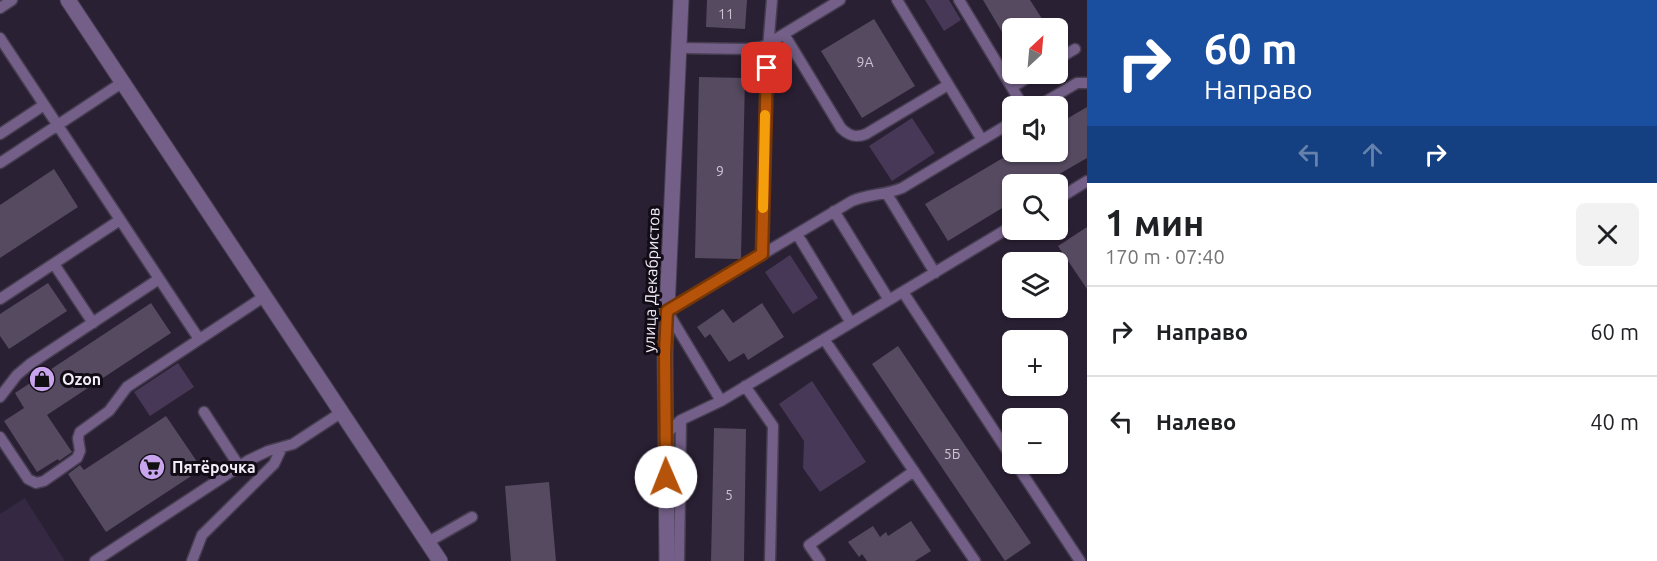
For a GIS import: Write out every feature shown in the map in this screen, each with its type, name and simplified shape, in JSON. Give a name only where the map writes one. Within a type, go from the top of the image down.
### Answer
[{"type":"street","points":[[68,0],[440,561]]},
{"type":"street","name":"улица Декабристов","points":[[667,561],[665,354],[681,0]]},
{"type":"lane","points":[[0,8],[12,0]]},
{"type":"lane","points":[[762,254],[766,72],[772,0]]},
{"type":"lane","points":[[679,48],[749,49],[762,47],[840,0]]},
{"type":"lane","points":[[897,0],[982,140]]},
{"type":"lane","points":[[959,0],[1017,96]]},
{"type":"lane","points":[[784,34],[841,128],[847,134],[854,136],[866,134],[948,85]]},
{"type":"lane","points":[[0,38],[199,339]]},
{"type":"lane","points":[[1068,53],[1076,49]]},
{"type":"lane","points":[[0,163],[123,82]]},
{"type":"lane","points":[[1055,96],[1077,83],[1087,84]]},
{"type":"lane","points":[[1012,87],[1017,84]]},
{"type":"lane","points":[[0,134],[44,105]]},
{"type":"lane","points":[[721,401],[667,311],[857,199],[887,194],[902,188],[1002,128]]},
{"type":"lane","points":[[1068,193],[1087,181]]},
{"type":"lane","points":[[887,194],[934,273]]},
{"type":"lane","points":[[834,212],[889,300]]},
{"type":"lane","points":[[0,299],[120,220]]},
{"type":"lane","points":[[666,434],[681,420],[721,401],[1002,232]]},
{"type":"lane","points":[[797,234],[851,323]]},
{"type":"lane","points":[[54,264],[93,323]]},
{"type":"lane","points":[[0,397],[25,368],[159,279]]},
{"type":"lane","points":[[903,292],[1002,443]]},
{"type":"lane","points":[[0,437],[27,479],[36,483],[44,481],[77,458],[80,451],[78,438],[80,432],[110,411],[127,387],[265,296]]},
{"type":"lane","points":[[824,339],[975,561]]},
{"type":"lane","points":[[745,386],[773,426],[770,561]]},
{"type":"lane","points":[[204,412],[239,466]]},
{"type":"lane","points":[[95,561],[239,466],[258,455],[293,444],[342,412]]},
{"type":"lane","points":[[679,561],[681,420]]},
{"type":"lane","points":[[192,561],[202,535],[274,464],[282,447]]},
{"type":"lane","points":[[820,561],[809,545],[914,471]]},
{"type":"lane","points":[[1023,474],[1080,561]]},
{"type":"lane","points":[[428,542],[471,517]]},
{"type":"shaded area","points":[[925,0],[949,0],[961,20],[944,31]]},
{"type":"shaded area","points":[[912,118],[935,153],[892,181],[869,146]]},
{"type":"shaded area","points":[[790,255],[818,298],[793,314],[765,272]]},
{"type":"shaded area","points":[[178,363],[194,387],[150,416],[134,392]]},
{"type":"shaded area","points":[[812,381],[866,462],[820,492],[803,468],[804,441],[779,404]]},
{"type":"shaded area","points":[[25,498],[65,561],[0,561],[0,514]]},
{"type":"building","points":[[707,0],[747,0],[745,29],[706,27]]},
{"type":"building","points":[[983,0],[1030,0],[1042,18],[1002,18],[1002,32]]},
{"type":"building","points":[[874,19],[915,86],[862,118],[821,51]]},
{"type":"building","points":[[699,77],[745,78],[741,258],[739,259],[695,258]]},
{"type":"building","points":[[1087,107],[1087,158],[1059,174],[1002,174],[1002,208],[948,241],[925,204],[1002,158],[1002,162],[1068,162],[1068,118]]},
{"type":"building","points":[[54,169],[78,207],[0,258],[0,205]]},
{"type":"building","points":[[1087,227],[1087,289],[1068,261],[1068,252],[1062,252],[1058,246]]},
{"type":"building","points":[[48,283],[67,311],[9,349],[0,336],[0,314]]},
{"type":"building","points":[[151,303],[171,333],[47,415],[72,452],[37,472],[4,421],[24,408],[15,393]]},
{"type":"building","points":[[762,303],[784,337],[748,360],[744,353],[729,362],[710,334],[705,338],[697,327],[723,309],[733,323]]},
{"type":"building","points":[[898,346],[1031,543],[1005,561],[872,364]]},
{"type":"building","points":[[166,416],[202,469],[106,532],[68,474],[80,465],[84,470]]},
{"type":"building","points":[[714,428],[746,429],[744,561],[711,561]]},
{"type":"building","points":[[549,482],[556,561],[511,561],[505,486]]},
{"type":"building","points":[[911,521],[931,551],[915,561],[867,561],[862,554],[859,557],[848,542],[873,526],[880,537],[886,532],[888,536]]},
{"type":"slow traffic","points":[[763,208],[765,115]]},
{"type":"place","name":"Ozon","points":[[42,379]]},
{"type":"place","name":"Пятёрочка","points":[[152,467]]},
{"type":"route","points":[[666,477],[667,311],[762,254],[767,68]]}]
